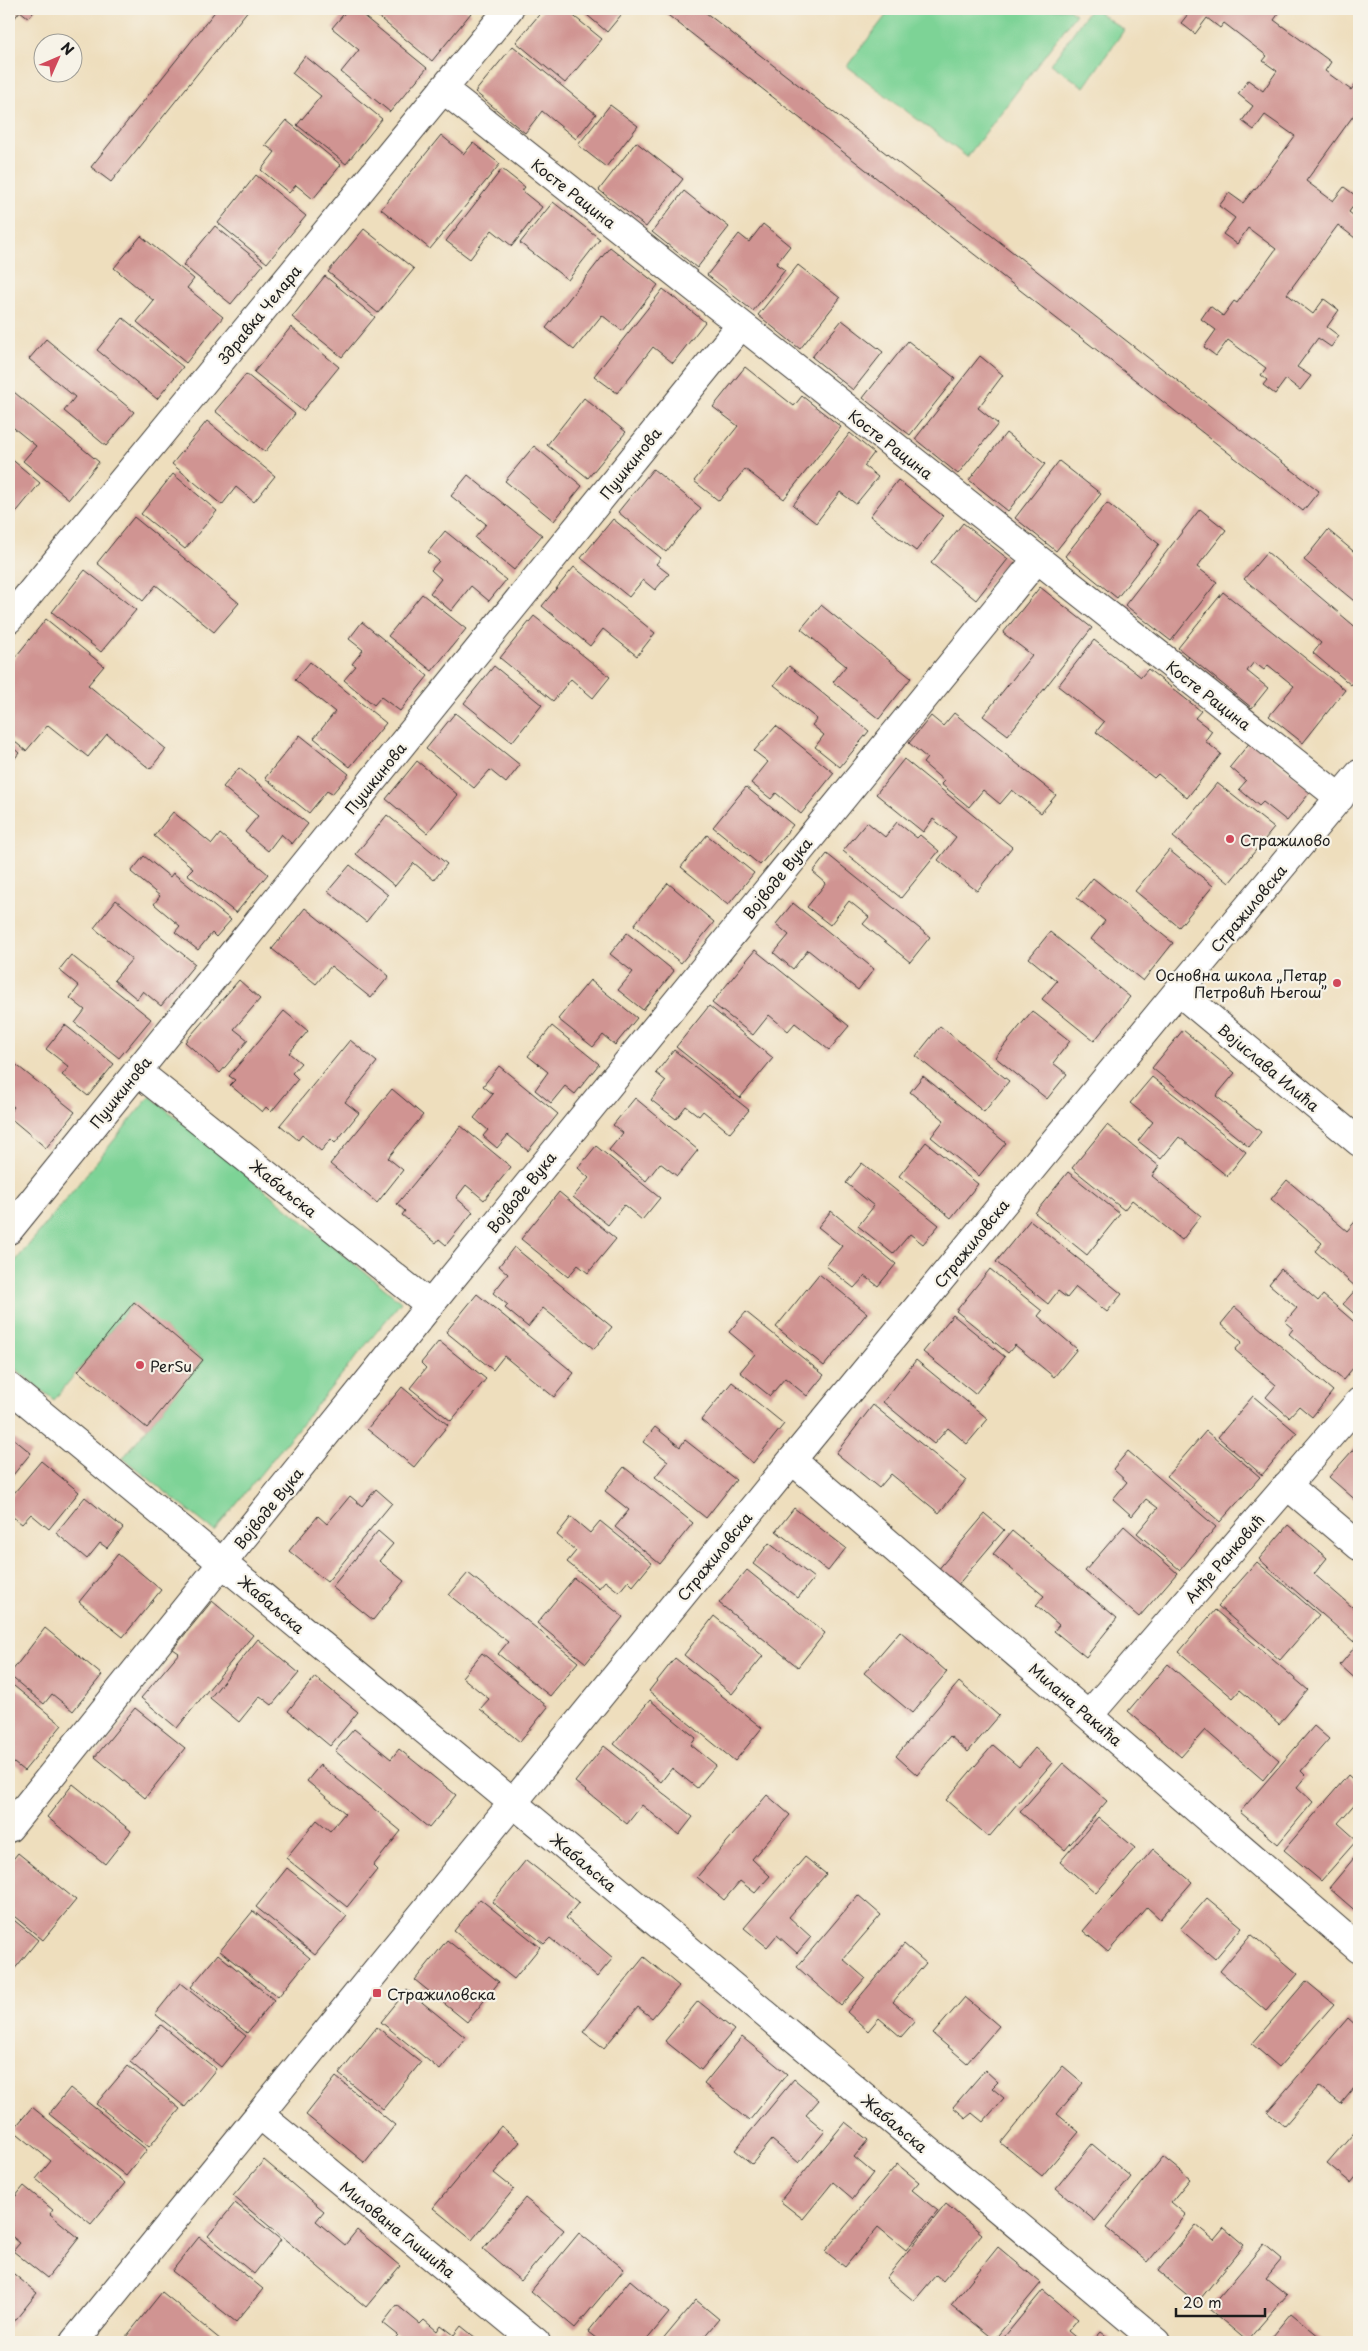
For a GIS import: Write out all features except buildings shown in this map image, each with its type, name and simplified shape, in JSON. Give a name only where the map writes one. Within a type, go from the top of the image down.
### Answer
[{"type":"street","name":"Здравка Челара","points":[[9,619],[509,9]]},
{"type":"street","name":"Косте Рацина","points":[[443,89],[1340,798]]},
{"type":"street","name":"Пушкинова","points":[[9,1230],[741,325]]},
{"type":"street","name":"Војводе Вука","points":[[9,1828],[430,1304],[1037,559]]},
{"type":"street","name":"Стражиловска","points":[[74,2342],[792,1460],[1359,774]]},
{"type":"street","name":"Војислава Илића","points":[[1178,991],[1359,1142]]},
{"type":"street","name":"Жабаљска","points":[[137,1071],[430,1304]]},
{"type":"street","name":"Жабаљска","points":[[9,1387],[514,1803],[1156,2342]]},
{"type":"street","name":"Анђе Ранковић","points":[[1089,1715],[1359,1402]]},
{"type":"street","name":"Милана Ракића","points":[[792,1460],[1359,1949]]},
{"type":"street","points":[[1287,1485],[1359,1546]]},
{"type":"street","name":"Милована Глишића","points":[[260,2115],[536,2342]]},
{"type":"green space","points":[[891,9],[1069,9],[1076,14],[967,157],[847,66]]},
{"type":"green space","points":[[1090,9],[1094,9],[1124,30],[1084,87],[1051,64]]},
{"type":"green space","points":[[150,1096],[401,1302],[214,1531],[123,1458],[203,1359],[133,1303],[54,1400],[9,1364],[9,1269]]},
{"type":"place","name":"Стражилово","points":[[1230,839]]},
{"type":"place","name":"Основна школа „Петар Петровић Његош”","points":[[1337,983]]},
{"type":"place","name":"PerSu","points":[[140,1365]]},
{"type":"place","name":"Стражиловска","points":[[377,1993]]}]
